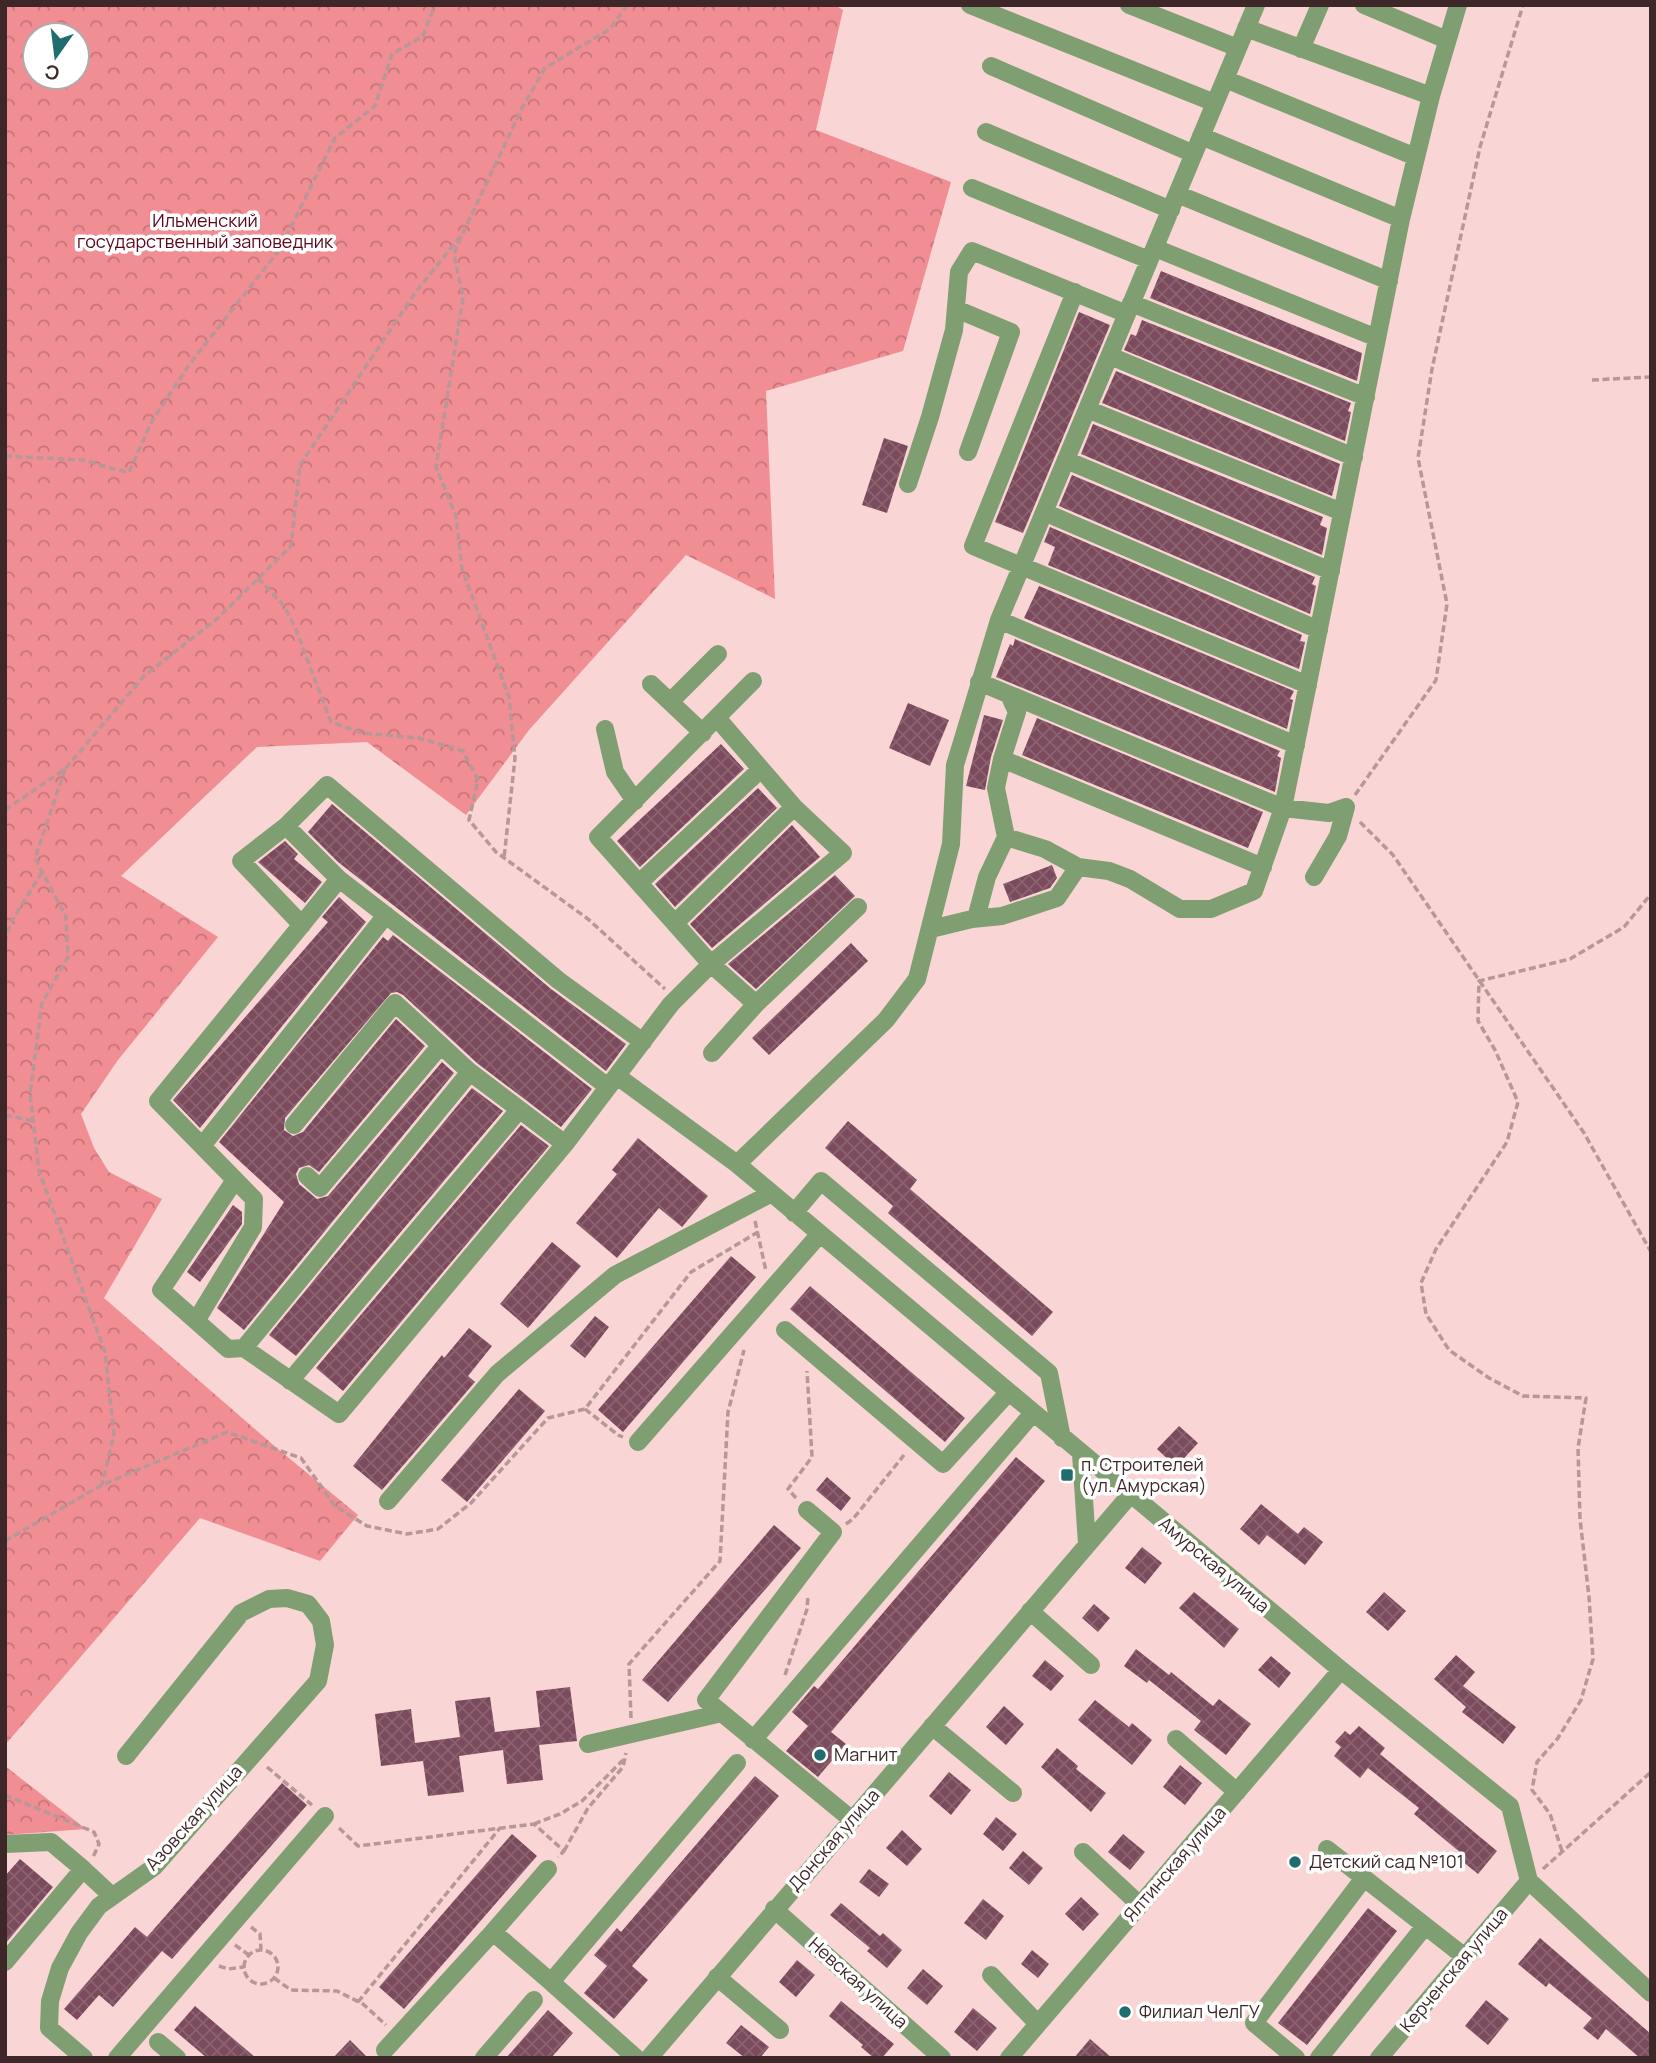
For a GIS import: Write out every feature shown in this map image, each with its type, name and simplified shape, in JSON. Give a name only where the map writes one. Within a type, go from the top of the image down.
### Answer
[{"type":"street","points":[[970,5],[1215,103]]},
{"type":"street","points":[[1129,5],[1238,48]]},
{"type":"street","points":[[737,1164],[886,1020],[917,979],[951,844],[954,765],[999,620],[1256,5]]},
{"type":"street","points":[[1301,49],[1320,5]]},
{"type":"street","points":[[1364,5],[1447,40]]},
{"type":"street","points":[[1006,837],[1045,849],[1078,867],[1109,871],[1130,878],[1180,909],[1211,909],[1254,891],[1283,808],[1401,219],[1431,96],[1458,5]]},
{"type":"street","points":[[1246,28],[1431,96]]},
{"type":"street","points":[[991,66],[1194,154]]},
{"type":"street","points":[[1225,79],[1416,158]]},
{"type":"street","points":[[986,132],[1389,282]]},
{"type":"street","points":[[1201,136],[1401,219]]},
{"type":"street","points":[[972,188],[1377,338]]},
{"type":"street","points":[[908,484],[954,330],[959,272],[972,251],[1075,292],[1129,309],[1366,397]]},
{"type":"street","points":[[1075,292],[974,546],[1308,685]]},
{"type":"street","points":[[956,309],[1011,332],[968,452]]},
{"type":"street","points":[[1110,356],[1354,457]]},
{"type":"street","points":[[1087,409],[1342,512]]},
{"type":"street","points":[[1066,460],[1331,571]]},
{"type":"street","points":[[1044,512],[1319,630]]},
{"type":"street","points":[[999,620],[1296,745]]},
{"type":"street","points":[[670,702],[718,654]]},
{"type":"street","points":[[754,681],[598,838],[711,964],[756,1004]]},
{"type":"street","points":[[979,682],[1283,808],[1329,813],[1346,807]]},
{"type":"street","points":[[651,684],[703,733]]},
{"type":"street","points":[[976,918],[987,877],[1006,837],[996,788],[1017,712],[1009,695]]},
{"type":"street","points":[[235,1180],[160,1290],[228,1349],[244,1348],[340,1414],[565,1144],[675,1000],[711,964],[843,853],[794,807],[717,718]]},
{"type":"street","points":[[605,729],[615,772],[635,801]]},
{"type":"street","points":[[1002,759],[1263,867]]},
{"type":"street","points":[[639,883],[760,770]]},
{"type":"street","points":[[302,925],[241,861],[286,826],[327,785],[558,980],[643,1042]]},
{"type":"street","points":[[675,923],[794,807]]},
{"type":"street","points":[[1314,877],[1338,836],[1346,807]]},
{"type":"street","name":"Амурская улица","points":[[286,826],[339,879],[386,915],[613,1082],[737,1164],[1340,1670],[1510,1806],[1529,1881]]},
{"type":"street","points":[[931,929],[976,918],[1002,916],[1057,898],[1078,867]]},
{"type":"street","points":[[195,1321],[253,1227],[254,1199],[158,1101],[339,879]]},
{"type":"street","points":[[712,1053],[756,1004],[858,907]]},
{"type":"street","points":[[202,1146],[386,915]]},
{"type":"street","points":[[294,1125],[395,1003],[470,1072],[565,1144]]},
{"type":"street","points":[[307,1175],[320,1188],[441,1045]]},
{"type":"street","points":[[244,1348],[470,1072]]},
{"type":"street","points":[[290,1381],[519,1110]]},
{"type":"street","points":[[794,1213],[821,1181],[1049,1373],[1062,1438]]},
{"type":"street","points":[[388,1501],[497,1374],[615,1275],[770,1194]]},
{"type":"street","points":[[638,1442],[819,1235]]},
{"type":"street","points":[[785,1331],[943,1464],[1008,1393]]},
{"type":"street","points":[[754,1740],[1032,1413]]},
{"type":"street","points":[[1081,1454],[1087,1544]]},
{"type":"street","name":"Донская улица","points":[[649,2058],[1130,1495]]},
{"type":"street","points":[[807,1510],[833,1532],[706,1700],[851,1819]]},
{"type":"street","name":"Азовская улица","points":[[84,2058],[49,2028],[50,2001],[60,1968],[79,1933],[99,1906],[154,1867],[318,1681],[325,1645],[321,1621],[308,1604],[287,1598],[269,1599],[241,1613],[126,1756]]},
{"type":"street","points":[[1030,1611],[1091,1665]]},
{"type":"street","name":"Ялтинская улица","points":[[1009,2058],[1340,1670]]},
{"type":"street","points":[[588,1744],[722,1713]]},
{"type":"street","points":[[932,1726],[1013,1793]]},
{"type":"street","points":[[1176,1739],[1237,1792]]},
{"type":"street","points":[[551,1982],[737,1763]]},
{"type":"street","points":[[117,2058],[325,1816]]},
{"type":"street","points":[[5,1844],[51,1842],[113,1896]]},
{"type":"street","points":[[1327,1849],[1465,1957]]},
{"type":"street","points":[[1083,1852],[1140,1905]]},
{"type":"street","points":[[5,1962],[83,1869]]},
{"type":"street","points":[[385,2050],[548,1869]]},
{"type":"street","points":[[1296,2058],[1254,2023],[1364,1878]]},
{"type":"street","points":[[1529,1881],[1651,1993]]},
{"type":"street","name":"Керченская улица","points":[[1379,2058],[1529,1881]]},
{"type":"street","name":"Невская улица","points":[[774,1909],[942,2058]]},
{"type":"street","points":[[1319,2058],[1425,1926]]},
{"type":"street","points":[[493,1932],[636,2058]]},
{"type":"street","points":[[991,1975],[1038,2024]]},
{"type":"street","points":[[717,1977],[779,2030]]},
{"type":"street","points":[[484,2058],[534,2000]]},
{"type":"street","points":[[158,2042],[177,2058]]},
{"type":"path","points":[[5,456],[82,460],[129,472],[152,421],[189,365],[280,249],[335,138],[375,106],[392,54],[423,36],[435,5]]},
{"type":"path","points":[[505,858],[514,758],[509,697],[462,569],[456,516],[436,467],[463,298],[454,254],[522,108],[545,68],[610,29],[627,5]]},
{"type":"path","points":[[1523,5],[1480,146],[1432,369],[1418,458],[1447,604],[1436,680],[1346,807],[1393,855],[1584,1133],[1651,1252]]},
{"type":"path","points":[[6,808],[65,769],[144,676],[218,618],[292,546],[300,465],[415,293],[463,233]]},
{"type":"path","points":[[1592,380],[1651,377]]},
{"type":"path","points":[[258,578],[284,606],[295,627],[331,722],[362,733],[419,738],[463,751],[478,780],[469,820],[496,852],[588,919],[653,976],[675,1000]]},
{"type":"path","points":[[65,769],[35,858],[66,917],[68,957],[42,1003],[30,1094],[39,1171],[105,1352],[114,1434],[102,1485]]},
{"type":"path","points":[[5,943],[10,924],[42,872]]},
{"type":"path","points":[[1479,981],[1570,959],[1624,927],[1651,894]]},
{"type":"path","points":[[1479,981],[1478,1021],[1518,1102],[1507,1142],[1436,1249],[1421,1283],[1426,1314],[1449,1350],[1489,1378],[1523,1396],[1586,1398],[1578,1448],[1578,1472],[1593,1659],[1581,1700],[1558,1738],[1537,1762],[1532,1790],[1550,1814],[1562,1852]]},
{"type":"path","points":[[5,1115],[34,1121]]},
{"type":"path","points":[[751,1205],[769,1292]]},
{"type":"path","points":[[5,1541],[102,1485],[227,1432],[301,1458],[335,1506],[367,1526],[407,1534],[438,1529],[471,1503],[548,1418],[585,1409],[691,1272],[758,1232]]},
{"type":"path","points":[[548,1869],[564,1851],[588,1808],[623,1767],[631,1734],[629,1664],[720,1561],[728,1412],[744,1348]]},
{"type":"path","points":[[805,1348],[813,1457],[788,1489],[807,1510]]},
{"type":"path","points":[[585,1409],[618,1436],[638,1442]]},
{"type":"path","points":[[833,1532],[853,1519],[915,1441]]},
{"type":"path","points":[[786,1702],[784,1671],[807,1609],[810,1564]]},
{"type":"path","points":[[253,1754],[358,1846],[534,1824],[560,1814],[582,1801],[625,1759]]},
{"type":"path","points":[[1529,1881],[1651,1772]]},
{"type":"path","points":[[5,1795],[94,1832],[100,1844],[83,1869]]},
{"type":"path","points":[[534,1824],[564,1851]]},
{"type":"path","points":[[358,2002],[500,1828]]},
{"type":"path","points":[[238,1916],[260,1934],[261,1950]]},
{"type":"path","points":[[261,1950],[271,1954],[277,1962],[274,1978],[261,1984],[251,1980],[245,1972],[247,1957],[261,1950]]},
{"type":"path","points":[[274,1978],[290,1990],[337,1991],[358,2002],[399,2035]]},
{"type":"green space","name":"Ильменский государственный заповедник","points":[[5,5],[835,5],[843,10],[816,130],[951,182],[903,351],[766,391],[775,599],[686,555],[529,730],[466,815],[367,742],[257,747],[121,876],[218,937],[118,1060],[81,1114],[94,1148],[109,1172],[162,1199],[104,1298],[358,1515],[320,1561],[200,1518],[5,1745]]},
{"type":"green space","points":[[5,1766],[86,1829],[5,1835]]},
{"type":"building","points":[[1161,271],[1362,353],[1357,381],[1150,298]]},
{"type":"building","points":[[1079,312],[1110,325],[1023,533],[995,522]]},
{"type":"building","points":[[1142,320],[1351,403],[1345,441],[1124,350],[1131,334],[1136,336]]},
{"type":"building","points":[[1116,371],[1340,464],[1332,496],[1102,403]]},
{"type":"building","points":[[1093,424],[1323,517],[1320,525],[1327,528],[1322,555],[1081,454]]},
{"type":"building","points":[[884,438],[908,446],[887,513],[862,505]]},
{"type":"building","points":[[1072,475],[1315,577],[1312,584],[1316,586],[1310,614],[1059,506]]},
{"type":"building","points":[[1050,527],[1302,635],[1300,641],[1305,642],[1299,669],[1048,565],[1055,547],[1044,542]]},
{"type":"building","points":[[1039,586],[1294,691],[1290,699],[1293,700],[1287,729],[1024,618]]},
{"type":"building","points":[[1015,639],[1280,751],[1277,756],[1281,758],[1275,792],[996,677],[1010,644],[1013,646]]},
{"type":"building","points":[[908,703],[949,720],[930,766],[889,748]]},
{"type":"building","points":[[984,715],[1003,720],[991,757],[985,790],[966,786]]},
{"type":"building","points":[[1037,718],[1263,812],[1248,848],[1022,755]]},
{"type":"building","points":[[721,744],[744,769],[640,867],[617,841]]},
{"type":"building","points":[[758,788],[777,808],[675,907],[655,884]]},
{"type":"building","points":[[332,804],[551,989],[626,1044],[606,1071],[338,862],[308,832]]},
{"type":"building","points":[[792,825],[820,857],[712,948],[690,924]]},
{"type":"building","points":[[285,841],[298,854],[294,859],[322,882],[305,903],[258,862]]},
{"type":"building","points":[[1052,865],[1057,878],[1050,888],[1010,902],[1003,884]]},
{"type":"building","points":[[835,875],[855,896],[756,989],[728,964]]},
{"type":"building","points":[[339,897],[366,922],[200,1128],[173,1100],[328,922],[322,917]]},
{"type":"building","points":[[393,935],[592,1089],[561,1127],[477,1063],[403,995],[391,993],[285,1118],[284,1130],[293,1136],[303,1132],[396,1019],[425,1046],[319,1172],[309,1165],[299,1168],[296,1174],[299,1184],[317,1199],[328,1196],[442,1062],[454,1073],[244,1330],[217,1308],[284,1202],[219,1142],[383,937],[388,941]]},
{"type":"building","points":[[851,943],[868,961],[769,1055],[752,1038]]},
{"type":"building","points":[[472,1088],[503,1111],[296,1356],[269,1335]]},
{"type":"building","points":[[848,1121],[917,1180],[910,1189],[1053,1312],[1032,1336],[888,1213],[893,1206],[825,1148]]},
{"type":"building","points":[[521,1125],[549,1146],[343,1391],[316,1368]]},
{"type":"building","points":[[638,1138],[708,1196],[682,1227],[659,1208],[617,1258],[576,1223],[617,1174],[612,1170]]},
{"type":"building","points":[[233,1205],[242,1212],[242,1224],[200,1282],[187,1272]]},
{"type":"building","points":[[552,1242],[581,1266],[528,1328],[500,1304]]},
{"type":"building","points":[[731,1256],[756,1277],[623,1432],[598,1410]]},
{"type":"building","points":[[810,1286],[965,1418],[945,1442],[790,1309]]},
{"type":"building","points":[[595,1316],[609,1327],[585,1358],[570,1346]]},
{"type":"building","points":[[469,1328],[492,1346],[468,1376],[475,1382],[382,1490],[353,1466],[442,1355],[444,1358]]},
{"type":"building","points":[[519,1389],[545,1411],[467,1502],[441,1480]]},
{"type":"building","points":[[1179,1426],[1198,1443],[1176,1467],[1157,1449]]},
{"type":"building","points":[[1016,1457],[1045,1481],[831,1732],[846,1744],[818,1777],[786,1751],[808,1726],[792,1712],[814,1686],[818,1689]]},
{"type":"building","points":[[827,1477],[851,1498],[841,1511],[816,1490]]},
{"type":"building","points":[[1261,1504],[1298,1534],[1304,1527],[1323,1542],[1305,1565],[1267,1535],[1259,1545],[1240,1529]]},
{"type":"building","points":[[774,1525],[801,1548],[668,1702],[642,1680]]},
{"type":"building","points":[[1142,1547],[1162,1563],[1145,1584],[1125,1568]]},
{"type":"building","points":[[1194,1592],[1239,1629],[1224,1648],[1179,1608]]},
{"type":"building","points":[[1384,1592],[1406,1611],[1388,1631],[1366,1612]]},
{"type":"building","points":[[1094,1604],[1110,1618],[1098,1632],[1082,1618]]},
{"type":"building","points":[[1136,1649],[1169,1675],[1171,1672],[1213,1706],[1219,1699],[1251,1724],[1226,1755],[1194,1730],[1201,1721],[1149,1680],[1147,1683],[1124,1666]]},
{"type":"building","points":[[1456,1655],[1475,1672],[1463,1686],[1516,1727],[1503,1744],[1462,1712],[1466,1707],[1434,1679]]},
{"type":"building","points":[[1271,1656],[1291,1673],[1279,1688],[1258,1670]]},
{"type":"building","points":[[1045,1660],[1064,1676],[1051,1691],[1032,1676]]},
{"type":"building","points":[[570,1687],[577,1741],[539,1745],[543,1780],[507,1784],[503,1750],[459,1756],[464,1792],[428,1796],[423,1761],[381,1766],[375,1714],[411,1709],[415,1743],[460,1737],[455,1701],[490,1697],[495,1732],[540,1727],[536,1691]]},
{"type":"building","points":[[1095,1700],[1129,1727],[1132,1723],[1152,1740],[1132,1765],[1078,1720]]},
{"type":"building","points":[[1004,1706],[1024,1724],[1006,1745],[986,1727]]},
{"type":"building","points":[[1359,1726],[1385,1748],[1380,1754],[1497,1851],[1478,1874],[1457,1857],[1461,1853],[1414,1814],[1419,1808],[1368,1768],[1360,1778],[1334,1756],[1341,1747],[1335,1742],[1345,1731],[1350,1735]]},
{"type":"building","points":[[1057,1748],[1078,1766],[1076,1769],[1106,1793],[1091,1812],[1041,1767]]},
{"type":"building","points":[[1180,1765],[1202,1783],[1185,1805],[1163,1787]]},
{"type":"building","points":[[949,1772],[971,1790],[951,1815],[929,1796]]},
{"type":"building","points":[[755,1776],[779,1796],[632,1966],[648,1980],[614,2019],[584,1993],[607,1966],[594,1955],[617,1928],[621,1932]]},
{"type":"building","points":[[282,1783],[307,1805],[172,1959],[162,1951],[113,2007],[99,1995],[77,2020],[64,2009],[135,1927],[147,1937]]},
{"type":"building","points":[[996,1817],[1017,1834],[1003,1851],[983,1834]]},
{"type":"building","points":[[902,1830],[922,1849],[907,1866],[886,1848]]},
{"type":"building","points":[[512,1834],[537,1856],[404,2009],[379,1987]]},
{"type":"building","points":[[1123,1834],[1145,1852],[1130,1870],[1108,1852]]},
{"type":"building","points":[[1023,1851],[1043,1868],[1029,1885],[1009,1868]]},
{"type":"building","points":[[20,1859],[53,1887],[5,1944],[5,1876]]},
{"type":"building","points":[[869,1869],[889,1884],[879,1897],[859,1882]]},
{"type":"building","points":[[1081,1897],[1099,1914],[1083,1931],[1065,1914]]},
{"type":"building","points":[[983,1899],[1004,1916],[986,1940],[964,1923]]},
{"type":"building","points":[[841,1903],[880,1936],[883,1933],[902,1950],[887,1968],[867,1951],[870,1948],[830,1915]]},
{"type":"building","points":[[1368,1908],[1397,1931],[1307,2045],[1278,2023]]},
{"type":"building","points":[[1540,1938],[1651,2034],[1651,2058],[1640,2058],[1606,2029],[1598,2040],[1583,2028],[1592,2018],[1549,1983],[1546,1987],[1518,1964]]},
{"type":"building","points":[[1032,1950],[1049,1964],[1038,1978],[1021,1964]]},
{"type":"building","points":[[797,1960],[815,1975],[796,1997],[779,1982]]},
{"type":"building","points":[[923,1969],[943,1986],[927,2005],[907,1988]]},
{"type":"building","points":[[1486,2000],[1509,2019],[1488,2045],[1465,2026]]},
{"type":"building","points":[[841,2001],[894,2044],[882,2058],[874,2058],[829,2016]]},
{"type":"building","points":[[195,2006],[256,2058],[207,2058],[174,2030]]},
{"type":"building","points":[[973,2008],[997,2028],[977,2051],[954,2032]]},
{"type":"building","points":[[548,2010],[573,2033],[551,2058],[506,2058]]},
{"type":"building","points":[[741,2025],[769,2047],[760,2058],[745,2058],[726,2043]]},
{"type":"building","points":[[1090,2039],[1112,2058],[1074,2058]]},
{"type":"building","points":[[350,2040],[368,2058],[333,2058]]},
{"type":"place","name":"п. Строителей (ул. Амурская)","points":[[1067,1475]]},
{"type":"place","name":"Магнит","points":[[820,1755]]},
{"type":"place","name":"Детский сад №101","points":[[1295,1862]]},
{"type":"place","name":"Филиал ЧелГУ","points":[[1125,2012]]}]
